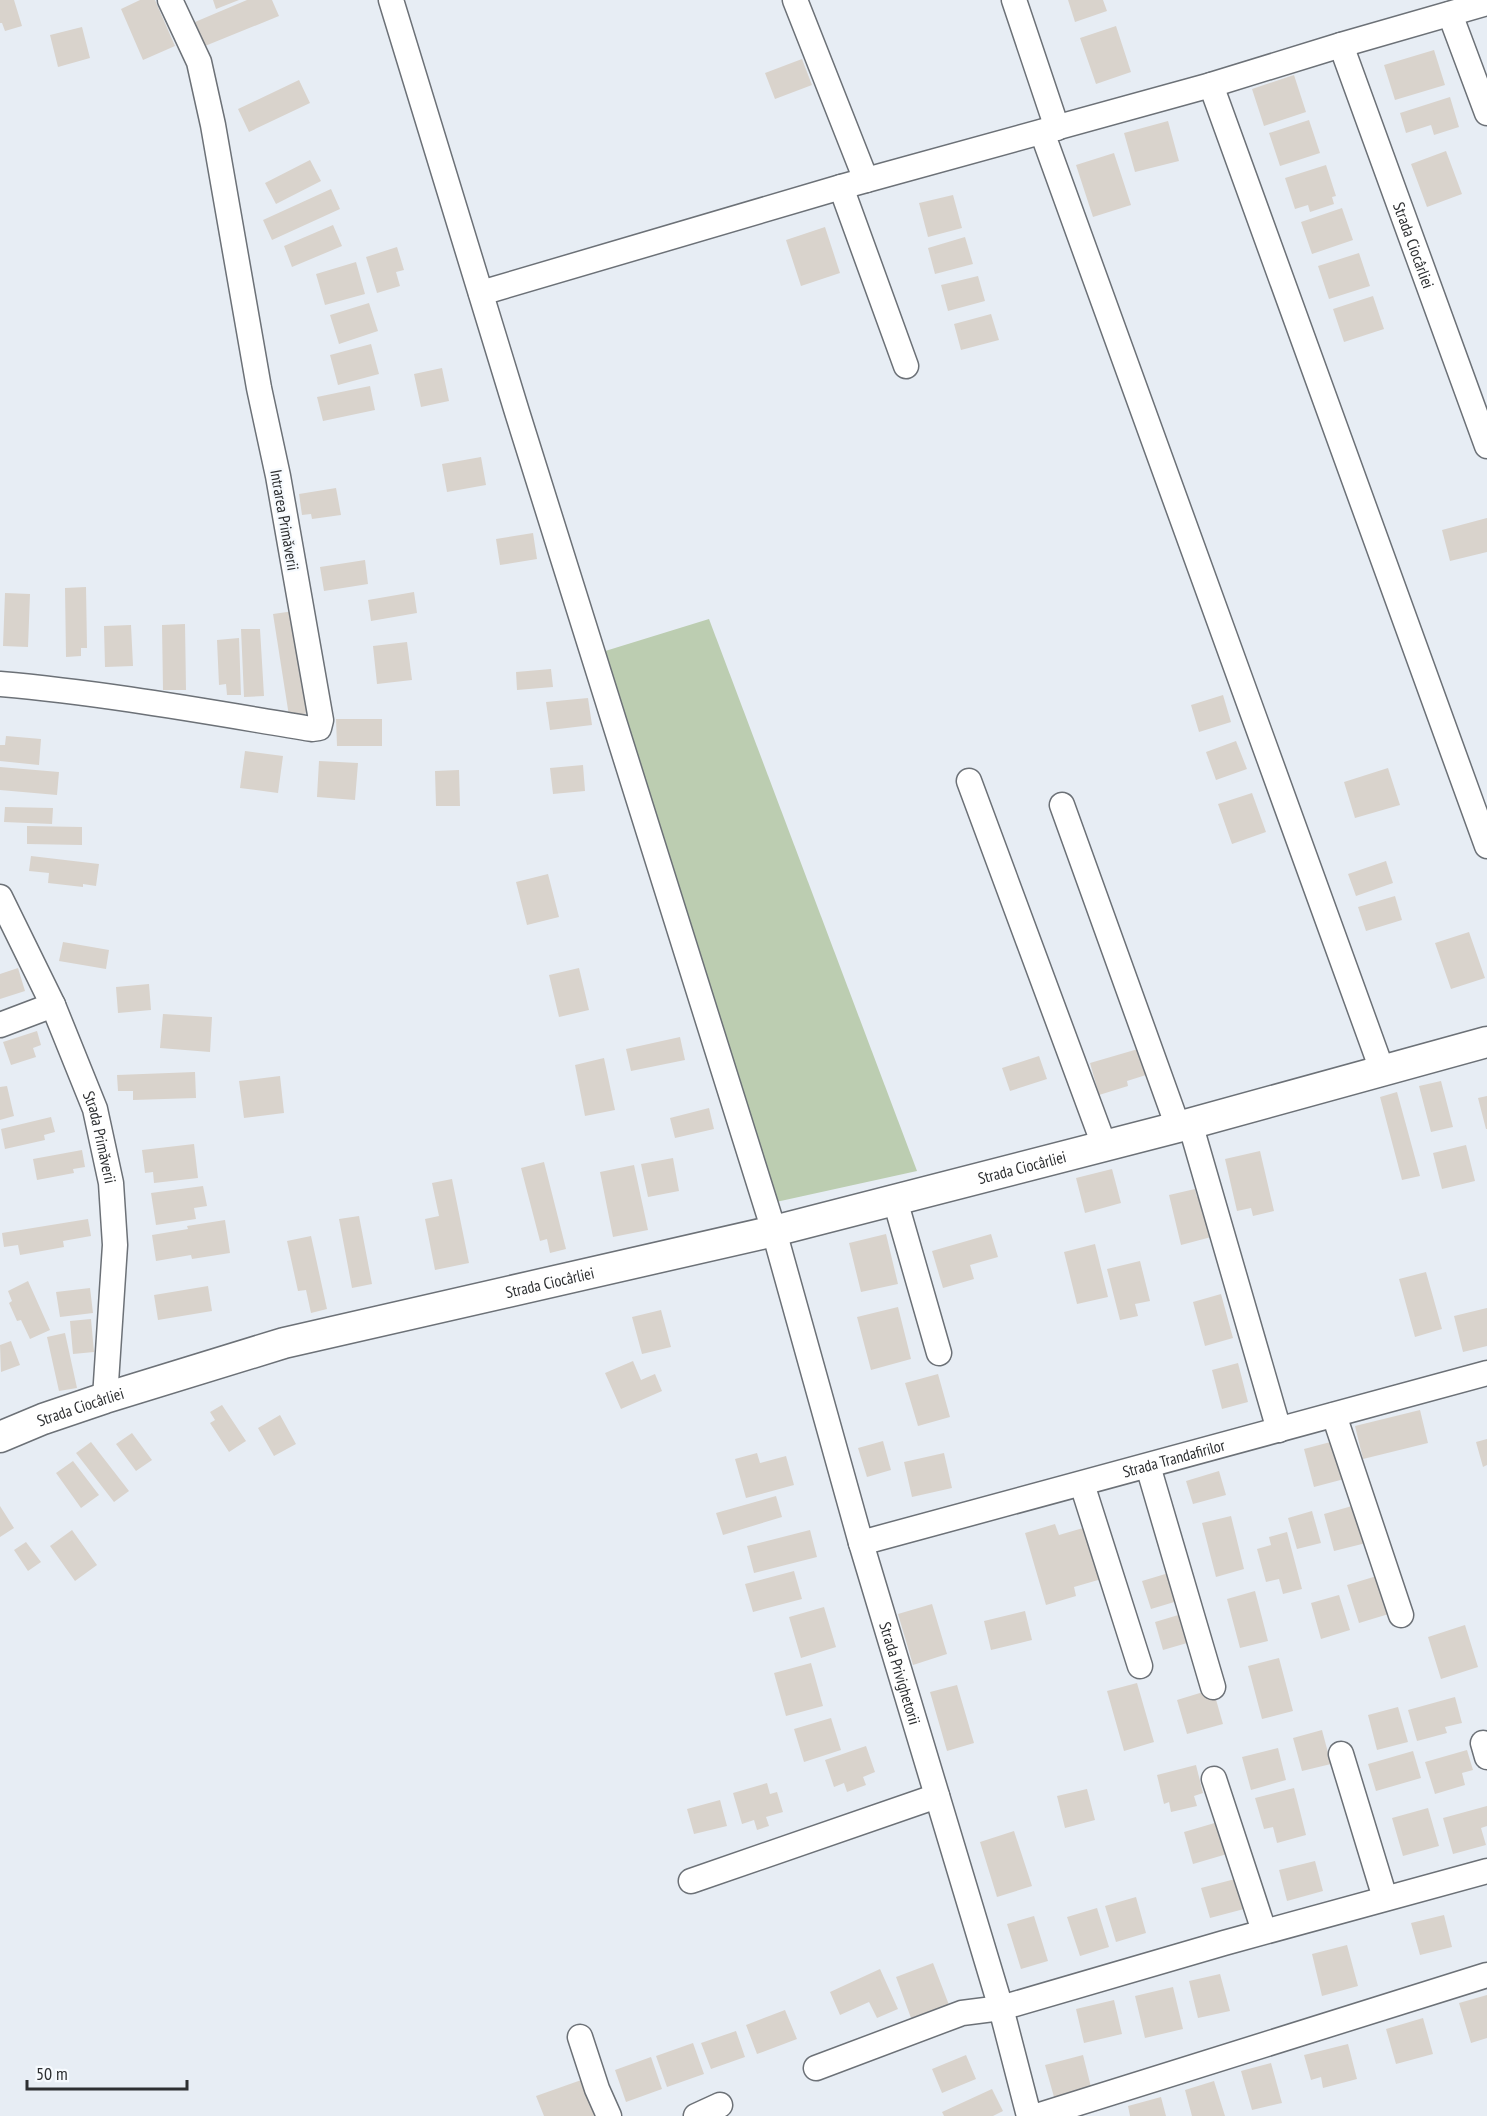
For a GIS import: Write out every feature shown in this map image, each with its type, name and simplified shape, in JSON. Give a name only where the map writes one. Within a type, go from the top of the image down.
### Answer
[{"type":"street","name":"Intrarea Primăverii","points":[[0,684],[58,689],[151,702],[312,729],[319,728],[321,720],[278,477],[259,388],[213,124],[199,62],[170,0]]},
{"type":"street","name":"Strada Privighetorii","points":[[391,0],[774,1231],[861,1543],[1001,2008],[1029,2116]]},
{"type":"street","points":[[795,0],[866,180]]},
{"type":"street","points":[[1014,0],[1050,130],[1382,1070]]},
{"type":"street","points":[[481,293],[841,187],[1211,85],[1487,3]]},
{"type":"street","points":[[1450,14],[1487,113]]},
{"type":"street","name":"Strada Ciocârliei","points":[[1341,45],[1487,446]]},
{"type":"street","points":[[1211,85],[1487,846]]},
{"type":"street","points":[[841,187],[906,366]]},
{"type":"street","points":[[969,781],[1104,1145]]},
{"type":"street","points":[[1062,805],[1184,1125],[1279,1430]]},
{"type":"street","name":"Strada Primăverii","points":[[0,897],[53,1005],[95,1108],[111,1183],[115,1245],[105,1398]]},
{"type":"street","points":[[0,1025],[53,1005]]},
{"type":"street","name":"Strada Ciocârliei","points":[[0,1437],[43,1419],[105,1398],[284,1342],[774,1231],[1184,1125],[1487,1042]]},
{"type":"street","points":[[895,1200],[939,1353]]},
{"type":"street","name":"Strada Trandafirilor","points":[[861,1543],[1487,1373]]},
{"type":"street","points":[[1334,1415],[1401,1615]]},
{"type":"street","points":[[1148,1466],[1213,1688]]},
{"type":"street","points":[[1082,1484],[1140,1666]]},
{"type":"street","points":[[1341,1754],[1385,1898]]},
{"type":"street","points":[[1214,1779],[1264,1931]]},
{"type":"street","points":[[691,1881],[937,1796]]},
{"type":"street","points":[[816,2067],[962,2013],[1001,2008],[1264,1931],[1385,1898],[1483,1876]]},
{"type":"street","points":[[1037,2116],[1487,1975]]},
{"type":"street","points":[[580,2037],[597,2089],[609,2116]]},
{"type":"street","points":[[696,2116],[720,2105]]},
{"type":"green space","points":[[709,619],[917,1171],[776,1202],[602,652]]},
{"type":"building","points":[[0,0],[14,0],[22,26],[5,31],[0,23]]},
{"type":"building","points":[[140,0],[155,0],[175,46],[143,60],[121,9]]},
{"type":"building","points":[[213,0],[239,0],[216,9]]},
{"type":"building","points":[[247,0],[272,0],[279,16],[205,46],[195,22]]},
{"type":"building","points":[[1068,0],[1103,0],[1107,11],[1075,22]]},
{"type":"building","points":[[1116,26],[1131,72],[1096,84],[1080,38]]},
{"type":"building","points":[[82,27],[90,58],[58,67],[50,35]]},
{"type":"building","points":[[1434,50],[1445,85],[1395,100],[1384,65]]},
{"type":"building","points":[[802,59],[812,85],[775,99],[765,73]]},
{"type":"building","points":[[1294,75],[1306,112],[1264,126],[1252,89]]},
{"type":"building","points":[[299,80],[310,103],[249,132],[238,109]]},
{"type":"building","points":[[1450,97],[1459,127],[1434,135],[1431,125],[1406,133],[1400,113]]},
{"type":"building","points":[[1309,120],[1320,153],[1280,166],[1269,133]]},
{"type":"building","points":[[1168,121],[1179,161],[1135,172],[1124,133]]},
{"type":"building","points":[[1446,151],[1462,194],[1427,207],[1411,164]]},
{"type":"building","points":[[1114,153],[1131,205],[1093,217],[1076,165]]},
{"type":"building","points":[[310,160],[321,181],[276,204],[265,183]]},
{"type":"building","points":[[1326,165],[1336,196],[1332,197],[1334,204],[1310,212],[1308,205],[1295,209],[1285,178]]},
{"type":"building","points":[[331,189],[340,209],[272,240],[263,220]]},
{"type":"building","points":[[953,195],[962,228],[928,237],[919,203]]},
{"type":"building","points":[[1342,208],[1353,240],[1312,254],[1301,222]]},
{"type":"building","points":[[333,225],[342,246],[292,267],[284,246]]},
{"type":"building","points":[[825,227],[840,273],[801,286],[786,240]]},
{"type":"building","points":[[965,237],[973,264],[935,274],[928,248]]},
{"type":"building","points":[[397,247],[404,270],[396,272],[400,286],[377,293],[366,257]]},
{"type":"building","points":[[1359,253],[1370,286],[1329,299],[1318,266]]},
{"type":"building","points":[[356,262],[365,294],[325,305],[316,274]]},
{"type":"building","points":[[978,276],[985,301],[948,311],[941,285]]},
{"type":"building","points":[[1373,296],[1384,329],[1344,342],[1333,309]]},
{"type":"building","points":[[369,303],[378,331],[339,344],[330,315]]},
{"type":"building","points":[[991,314],[999,340],[961,350],[954,324]]},
{"type":"building","points":[[371,344],[379,374],[338,385],[330,355]]},
{"type":"building","points":[[442,368],[449,401],[421,407],[414,374]]},
{"type":"building","points":[[370,386],[375,410],[323,421],[317,397]]},
{"type":"building","points":[[481,457],[486,485],[447,492],[442,464]]},
{"type":"building","points":[[336,488],[341,515],[312,519],[311,514],[302,515],[299,494]]},
{"type":"building","points":[[1487,518],[1487,552],[1450,561],[1442,530]]},
{"type":"building","points":[[533,533],[537,559],[500,565],[496,539]]},
{"type":"building","points":[[365,560],[368,584],[324,591],[320,567]]},
{"type":"building","points":[[86,587],[87,648],[81,648],[81,656],[66,657],[65,588]]},
{"type":"building","points":[[414,592],[417,613],[371,621],[368,600]]},
{"type":"building","points":[[5,593],[30,594],[28,647],[3,646]]},
{"type":"building","points":[[294,611],[310,713],[289,716],[273,614]]},
{"type":"building","points":[[185,624],[186,690],[163,690],[162,625]]},
{"type":"building","points":[[131,625],[133,666],[105,667],[104,626]]},
{"type":"building","points":[[241,629],[260,629],[264,696],[244,697]]},
{"type":"building","points":[[239,638],[241,695],[227,695],[226,684],[219,685],[217,640]]},
{"type":"building","points":[[407,642],[412,680],[377,684],[373,646]]},
{"type":"building","points":[[551,669],[553,687],[517,690],[516,672]]},
{"type":"building","points":[[1223,695],[1231,722],[1199,732],[1191,705]]},
{"type":"building","points":[[588,698],[592,725],[550,730],[546,702]]},
{"type":"building","points":[[336,719],[382,719],[382,746],[337,746]]},
{"type":"building","points":[[6,736],[41,739],[39,765],[0,761],[0,745],[5,745]]},
{"type":"building","points":[[1236,741],[1247,769],[1216,780],[1206,752]]},
{"type":"building","points":[[245,751],[283,756],[278,793],[240,788]]},
{"type":"building","points":[[319,761],[358,763],[355,800],[317,797]]},
{"type":"building","points":[[583,765],[585,791],[553,794],[550,768]]},
{"type":"building","points":[[0,767],[59,772],[57,795],[0,790]]},
{"type":"building","points":[[1388,768],[1400,805],[1355,818],[1344,782]]},
{"type":"building","points":[[459,770],[460,806],[436,806],[435,771]]},
{"type":"building","points":[[1252,793],[1266,832],[1232,844],[1218,804]]},
{"type":"building","points":[[5,807],[53,808],[52,824],[4,822]]},
{"type":"building","points":[[27,826],[82,827],[82,845],[27,844]]},
{"type":"building","points":[[31,856],[99,864],[96,886],[83,884],[83,887],[48,883],[49,873],[29,871]]},
{"type":"building","points":[[1386,861],[1393,883],[1356,896],[1348,874]]},
{"type":"building","points":[[548,874],[559,917],[527,925],[516,882]]},
{"type":"building","points":[[1395,896],[1402,920],[1366,931],[1358,907]]},
{"type":"building","points":[[1469,932],[1485,978],[1451,989],[1435,943]]},
{"type":"building","points":[[63,942],[109,950],[106,969],[59,961]]},
{"type":"building","points":[[18,968],[25,991],[0,999],[0,974]]},
{"type":"building","points":[[579,968],[589,1010],[559,1017],[549,975]]},
{"type":"building","points":[[149,984],[151,1010],[118,1013],[116,987]]},
{"type":"building","points":[[163,1014],[212,1017],[210,1052],[160,1048]]},
{"type":"building","points":[[37,1031],[41,1045],[33,1048],[36,1057],[11,1065],[3,1042]]},
{"type":"building","points":[[680,1037],[685,1060],[631,1071],[626,1049]]},
{"type":"building","points":[[1138,1049],[1146,1075],[1127,1081],[1128,1086],[1099,1095],[1090,1063]]},
{"type":"building","points":[[1039,1056],[1047,1079],[1010,1091],[1002,1068]]},
{"type":"building","points":[[604,1058],[615,1110],[585,1116],[575,1065]]},
{"type":"building","points":[[195,1072],[196,1098],[133,1100],[133,1091],[118,1091],[117,1075]]},
{"type":"building","points":[[280,1076],[284,1113],[244,1118],[239,1081]]},
{"type":"building","points":[[1441,1081],[1453,1127],[1431,1132],[1419,1086]]},
{"type":"building","points":[[7,1086],[14,1116],[0,1120],[0,1087]]},
{"type":"building","points":[[1397,1092],[1420,1176],[1402,1180],[1380,1097]]},
{"type":"building","points":[[1487,1096],[1487,1129],[1486,1129],[1478,1098]]},
{"type":"building","points":[[709,1108],[714,1129],[675,1138],[670,1118]]},
{"type":"building","points":[[51,1117],[55,1132],[44,1135],[45,1140],[5,1149],[1,1129]]},
{"type":"building","points":[[194,1144],[198,1178],[154,1183],[153,1172],[145,1173],[142,1150]]},
{"type":"building","points":[[1466,1145],[1475,1181],[1442,1189],[1433,1153]]},
{"type":"building","points":[[82,1150],[85,1167],[73,1169],[74,1173],[37,1180],[33,1159]]},
{"type":"building","points":[[1260,1151],[1274,1211],[1253,1216],[1251,1208],[1237,1211],[1225,1159]]},
{"type":"building","points":[[673,1158],[679,1191],[648,1197],[641,1164]]},
{"type":"building","points":[[544,1162],[566,1249],[550,1253],[547,1239],[540,1241],[521,1168]]},
{"type":"building","points":[[634,1165],[648,1230],[613,1237],[600,1172]]},
{"type":"building","points":[[1112,1169],[1121,1203],[1085,1213],[1076,1178]]},
{"type":"building","points":[[452,1179],[469,1263],[435,1270],[425,1219],[439,1216],[432,1183]]},
{"type":"building","points":[[203,1186],[207,1206],[194,1208],[196,1219],[156,1225],[151,1193]]},
{"type":"building","points":[[1195,1189],[1197,1197],[1205,1195],[1215,1236],[1181,1245],[1169,1195]]},
{"type":"building","points":[[359,1216],[372,1284],[352,1288],[339,1219]]},
{"type":"building","points":[[88,1219],[91,1236],[63,1241],[64,1247],[20,1255],[18,1245],[4,1247],[2,1233]]},
{"type":"building","points":[[225,1220],[230,1253],[192,1259],[191,1255],[156,1261],[152,1235]]},
{"type":"building","points":[[886,1234],[898,1284],[861,1292],[849,1243]]},
{"type":"building","points":[[991,1234],[998,1257],[970,1265],[974,1279],[943,1288],[932,1251]]},
{"type":"building","points":[[311,1236],[327,1309],[311,1313],[306,1290],[298,1291],[287,1241]]},
{"type":"building","points":[[1095,1244],[1108,1297],[1077,1304],[1064,1252]]},
{"type":"building","points":[[1140,1261],[1150,1301],[1135,1304],[1138,1316],[1120,1320],[1107,1269]]},
{"type":"building","points":[[1426,1272],[1442,1329],[1415,1337],[1399,1279]]},
{"type":"building","points":[[28,1281],[50,1330],[30,1339],[21,1320],[17,1321],[9,1303],[12,1301],[8,1291]]},
{"type":"building","points":[[208,1286],[212,1311],[158,1320],[154,1295]]},
{"type":"building","points":[[90,1288],[93,1313],[60,1317],[56,1292]]},
{"type":"building","points":[[1221,1294],[1233,1338],[1205,1346],[1193,1302]]},
{"type":"building","points":[[898,1307],[911,1359],[871,1370],[857,1317]]},
{"type":"building","points":[[1487,1308],[1487,1346],[1463,1352],[1454,1316]]},
{"type":"building","points":[[661,1310],[671,1347],[642,1354],[632,1317]]},
{"type":"building","points":[[91,1319],[94,1352],[73,1354],[70,1321]]},
{"type":"building","points":[[65,1333],[77,1388],[59,1391],[47,1337]]},
{"type":"building","points":[[11,1341],[20,1365],[1,1372],[0,1345]]},
{"type":"building","points":[[633,1361],[641,1380],[655,1374],[662,1391],[621,1409],[605,1373]]},
{"type":"building","points":[[1238,1363],[1248,1402],[1222,1409],[1212,1370]]},
{"type":"building","points":[[938,1374],[950,1417],[918,1426],[905,1383]]},
{"type":"building","points":[[222,1405],[246,1441],[229,1452],[210,1423],[215,1420],[210,1412]]},
{"type":"building","points":[[1420,1410],[1428,1443],[1363,1459],[1355,1426]]},
{"type":"building","points":[[280,1415],[296,1444],[274,1456],[258,1428]]},
{"type":"building","points":[[132,1433],[152,1460],[136,1471],[116,1444]]},
{"type":"building","points":[[1487,1439],[1487,1465],[1483,1467],[1476,1442]]},
{"type":"building","points":[[1338,1440],[1348,1478],[1314,1487],[1304,1449]]},
{"type":"building","points":[[883,1441],[891,1470],[867,1477],[858,1448]]},
{"type":"building","points":[[91,1442],[129,1491],[114,1502],[76,1453]]},
{"type":"building","points":[[757,1453],[760,1463],[786,1456],[794,1485],[746,1498],[735,1459]]},
{"type":"building","points":[[944,1453],[952,1488],[912,1497],[904,1462]]},
{"type":"building","points":[[73,1461],[99,1495],[81,1508],[56,1473]]},
{"type":"building","points":[[1219,1471],[1226,1495],[1193,1504],[1186,1481]]},
{"type":"building","points":[[776,1496],[782,1517],[723,1535],[716,1513]]},
{"type":"building","points":[[1359,1504],[1370,1542],[1334,1551],[1324,1514]]},
{"type":"building","points":[[0,1506],[14,1528],[0,1537]]},
{"type":"building","points":[[1312,1511],[1321,1543],[1297,1549],[1288,1518]]},
{"type":"building","points":[[1231,1516],[1244,1569],[1216,1577],[1202,1523]]},
{"type":"building","points":[[1055,1524],[1059,1535],[1090,1526],[1105,1578],[1074,1587],[1076,1596],[1046,1605],[1025,1533]]},
{"type":"building","points":[[72,1530],[97,1565],[75,1581],[50,1546]]},
{"type":"building","points":[[810,1530],[817,1557],[754,1573],[747,1546]]},
{"type":"building","points":[[1287,1532],[1302,1589],[1283,1594],[1279,1579],[1266,1582],[1257,1549],[1271,1545],[1269,1537]]},
{"type":"building","points":[[26,1542],[41,1562],[28,1571],[14,1550]]},
{"type":"building","points":[[794,1571],[802,1599],[753,1612],[745,1584]]},
{"type":"building","points":[[1172,1572],[1181,1600],[1151,1609],[1142,1581]]},
{"type":"building","points":[[1380,1575],[1392,1613],[1359,1623],[1347,1585]]},
{"type":"building","points":[[1255,1591],[1268,1641],[1240,1648],[1227,1599]]},
{"type":"building","points":[[1339,1595],[1350,1630],[1321,1639],[1311,1603]]},
{"type":"building","points":[[932,1604],[947,1654],[913,1665],[898,1614]]},
{"type":"building","points":[[824,1607],[836,1647],[801,1658],[789,1617]]},
{"type":"building","points":[[1025,1611],[1032,1640],[991,1650],[984,1621]]},
{"type":"building","points":[[1185,1613],[1194,1641],[1163,1650],[1155,1622]]},
{"type":"building","points":[[1465,1625],[1478,1667],[1441,1679],[1428,1637]]},
{"type":"building","points":[[1279,1658],[1293,1711],[1262,1719],[1248,1666]]},
{"type":"building","points":[[811,1663],[823,1706],[786,1716],[774,1673]]},
{"type":"building","points":[[1137,1683],[1154,1742],[1124,1751],[1107,1691]]},
{"type":"building","points":[[957,1685],[974,1743],[947,1751],[930,1692]]},
{"type":"building","points":[[1213,1689],[1223,1724],[1187,1734],[1177,1700]]},
{"type":"building","points":[[1455,1697],[1462,1723],[1445,1727],[1447,1733],[1417,1741],[1408,1710]]},
{"type":"building","points":[[1398,1707],[1408,1742],[1377,1750],[1368,1715]]},
{"type":"building","points":[[831,1718],[841,1750],[804,1762],[794,1729]]},
{"type":"building","points":[[1322,1730],[1331,1764],[1302,1771],[1293,1738]]},
{"type":"building","points":[[866,1746],[875,1772],[863,1777],[866,1785],[847,1792],[844,1783],[834,1787],[825,1760]]},
{"type":"building","points":[[1278,1748],[1286,1780],[1251,1790],[1242,1757]]},
{"type":"building","points":[[1467,1750],[1473,1770],[1462,1773],[1465,1785],[1435,1794],[1425,1762]]},
{"type":"building","points":[[1413,1751],[1421,1778],[1376,1791],[1368,1764]]},
{"type":"building","points":[[1196,1765],[1203,1793],[1194,1796],[1197,1806],[1171,1812],[1169,1802],[1164,1804],[1157,1775]]},
{"type":"building","points":[[767,1783],[770,1794],[777,1792],[783,1812],[766,1817],[769,1826],[757,1830],[754,1820],[742,1824],[733,1793]]},
{"type":"building","points":[[1294,1788],[1306,1835],[1277,1843],[1273,1827],[1264,1829],[1255,1798]]},
{"type":"building","points":[[1087,1789],[1095,1820],[1065,1828],[1057,1796]]},
{"type":"building","points":[[720,1800],[727,1826],[694,1834],[687,1809]]},
{"type":"building","points":[[1487,1806],[1487,1826],[1481,1828],[1486,1845],[1453,1854],[1443,1818]]},
{"type":"building","points":[[1428,1808],[1439,1846],[1403,1856],[1392,1818]]},
{"type":"building","points":[[1218,1822],[1227,1854],[1193,1864],[1184,1832]]},
{"type":"building","points":[[1014,1831],[1032,1886],[997,1897],[980,1842]]},
{"type":"building","points":[[1315,1861],[1323,1891],[1287,1901],[1279,1870]]},
{"type":"building","points":[[1235,1879],[1244,1909],[1210,1918],[1201,1888]]},
{"type":"building","points":[[1136,1897],[1146,1933],[1116,1942],[1105,1906]]},
{"type":"building","points":[[1097,1908],[1109,1947],[1080,1956],[1067,1917]]},
{"type":"building","points":[[1444,1915],[1452,1947],[1420,1955],[1411,1923]]},
{"type":"building","points":[[1034,1916],[1048,1961],[1021,1969],[1007,1924]]},
{"type":"building","points":[[1347,1945],[1358,1986],[1322,1996],[1312,1954]]},
{"type":"building","points":[[933,1963],[949,2005],[911,2018],[896,1977]]},
{"type":"building","points":[[880,1969],[898,2009],[877,2018],[869,2002],[840,2015],[830,1992]]},
{"type":"building","points":[[1220,1974],[1230,2011],[1198,2018],[1189,1981]]},
{"type":"building","points":[[1173,1987],[1183,2029],[1145,2038],[1135,1996]]},
{"type":"building","points":[[1487,1995],[1487,2038],[1471,2043],[1459,2003]]},
{"type":"building","points":[[1114,2000],[1122,2034],[1084,2043],[1076,2009]]},
{"type":"building","points":[[785,2010],[797,2039],[757,2054],[746,2025]]},
{"type":"building","points":[[1423,2018],[1433,2054],[1396,2064],[1386,2029]]},
{"type":"building","points":[[736,2031],[745,2057],[711,2069],[701,2043]]},
{"type":"building","points":[[693,2043],[704,2074],[667,2087],[656,2056]]},
{"type":"building","points":[[1348,2044],[1357,2079],[1323,2088],[1321,2077],[1311,2080],[1304,2055]]},
{"type":"building","points":[[966,2055],[976,2079],[942,2093],[932,2069]]},
{"type":"building","points":[[1083,2055],[1091,2087],[1054,2097],[1045,2065]]},
{"type":"building","points":[[651,2057],[662,2089],[626,2102],[615,2070]]},
{"type":"building","points":[[1271,2063],[1282,2103],[1252,2110],[1241,2071]]},
{"type":"building","points":[[587,2078],[600,2114],[544,2116],[536,2096]]},
{"type":"building","points":[[1214,2081],[1225,2116],[1192,2116],[1185,2090]]},
{"type":"building","points":[[992,2089],[1003,2111],[993,2116],[944,2116],[942,2112]]},
{"type":"building","points":[[1161,2097],[1166,2116],[1130,2116],[1128,2106]]}]
